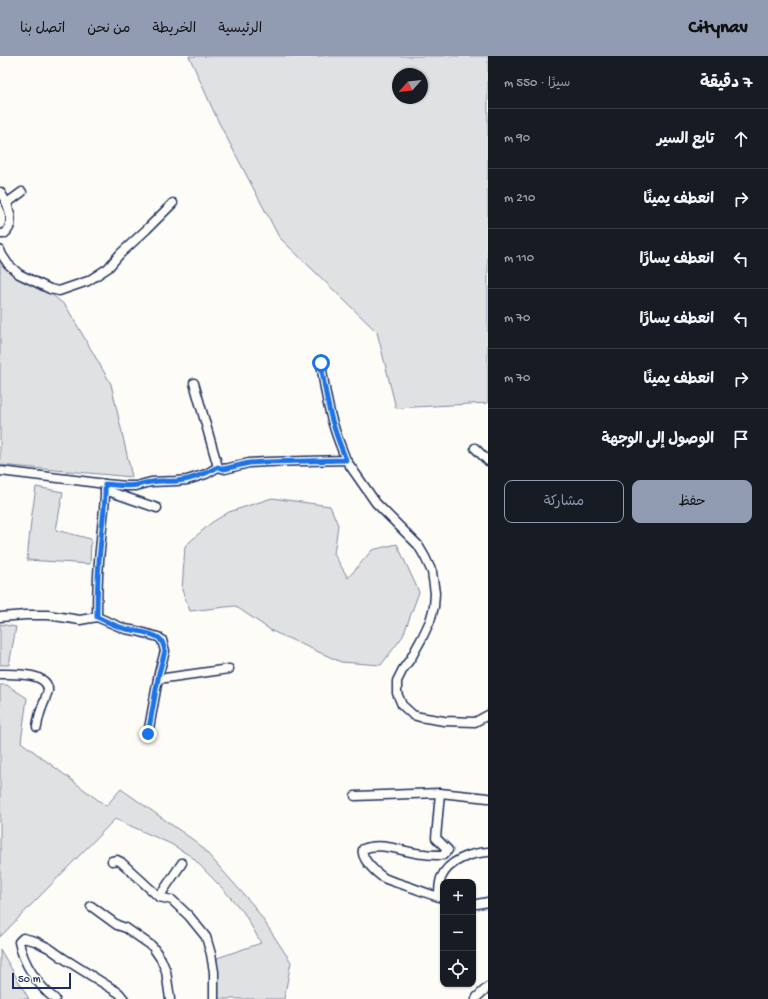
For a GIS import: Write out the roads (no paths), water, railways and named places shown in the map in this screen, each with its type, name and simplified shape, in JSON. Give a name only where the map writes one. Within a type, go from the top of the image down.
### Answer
[{"type":"street","points":[[0,192],[7,203],[10,212],[10,227],[4,234],[0,234]]},
{"type":"street","points":[[7,203],[22,192]]},
{"type":"street","points":[[0,250],[8,264],[20,274],[50,289],[60,291],[88,281],[108,268],[120,254],[173,203]]},
{"type":"street","points":[[321,363],[329,411],[346,460],[376,504],[418,545],[432,572],[435,593],[434,607],[430,621],[397,681],[397,693],[402,705],[413,715],[444,721],[475,722],[488,715]]},
{"type":"street","points":[[194,384],[218,467]]},
{"type":"street","points":[[475,448],[488,461]]},
{"type":"street","points":[[105,487],[136,486],[160,481],[176,482],[206,474],[218,467],[224,469],[249,463],[346,460]]},
{"type":"street","points":[[0,471],[75,480],[105,487],[157,508]]},
{"type":"street","points":[[97,617],[97,584],[101,531],[106,495],[105,487]]},
{"type":"street","points":[[0,617],[48,615],[80,620],[97,617],[125,629],[158,637],[162,640],[165,651],[158,679],[148,734]]},
{"type":"street","points":[[158,679],[229,669]]},
{"type":"street","points":[[0,674],[39,677],[44,681],[48,691],[38,719],[37,727]]},
{"type":"street","points":[[440,794],[436,838],[448,850],[443,855],[423,854],[400,849],[380,847],[368,847],[362,851],[366,861],[384,878],[440,897]]},
{"type":"street","points":[[355,796],[440,794],[488,798]]},
{"type":"street","points":[[441,879],[452,863],[478,852],[488,852]]},
{"type":"street","points":[[112,861],[117,860],[121,862],[159,897],[172,900],[189,916],[206,937],[214,972],[214,999]]},
{"type":"street","points":[[159,897],[182,863]]},
{"type":"street","points":[[476,904],[488,902]]},
{"type":"street","points":[[91,906],[117,925],[126,928],[152,946],[161,959],[166,971],[170,999]]},
{"type":"street","points":[[55,999],[32,974],[20,949],[19,942],[23,938],[35,941],[49,948],[119,993],[124,999]]},
{"type":"street","points":[[476,999],[488,987]]}]
